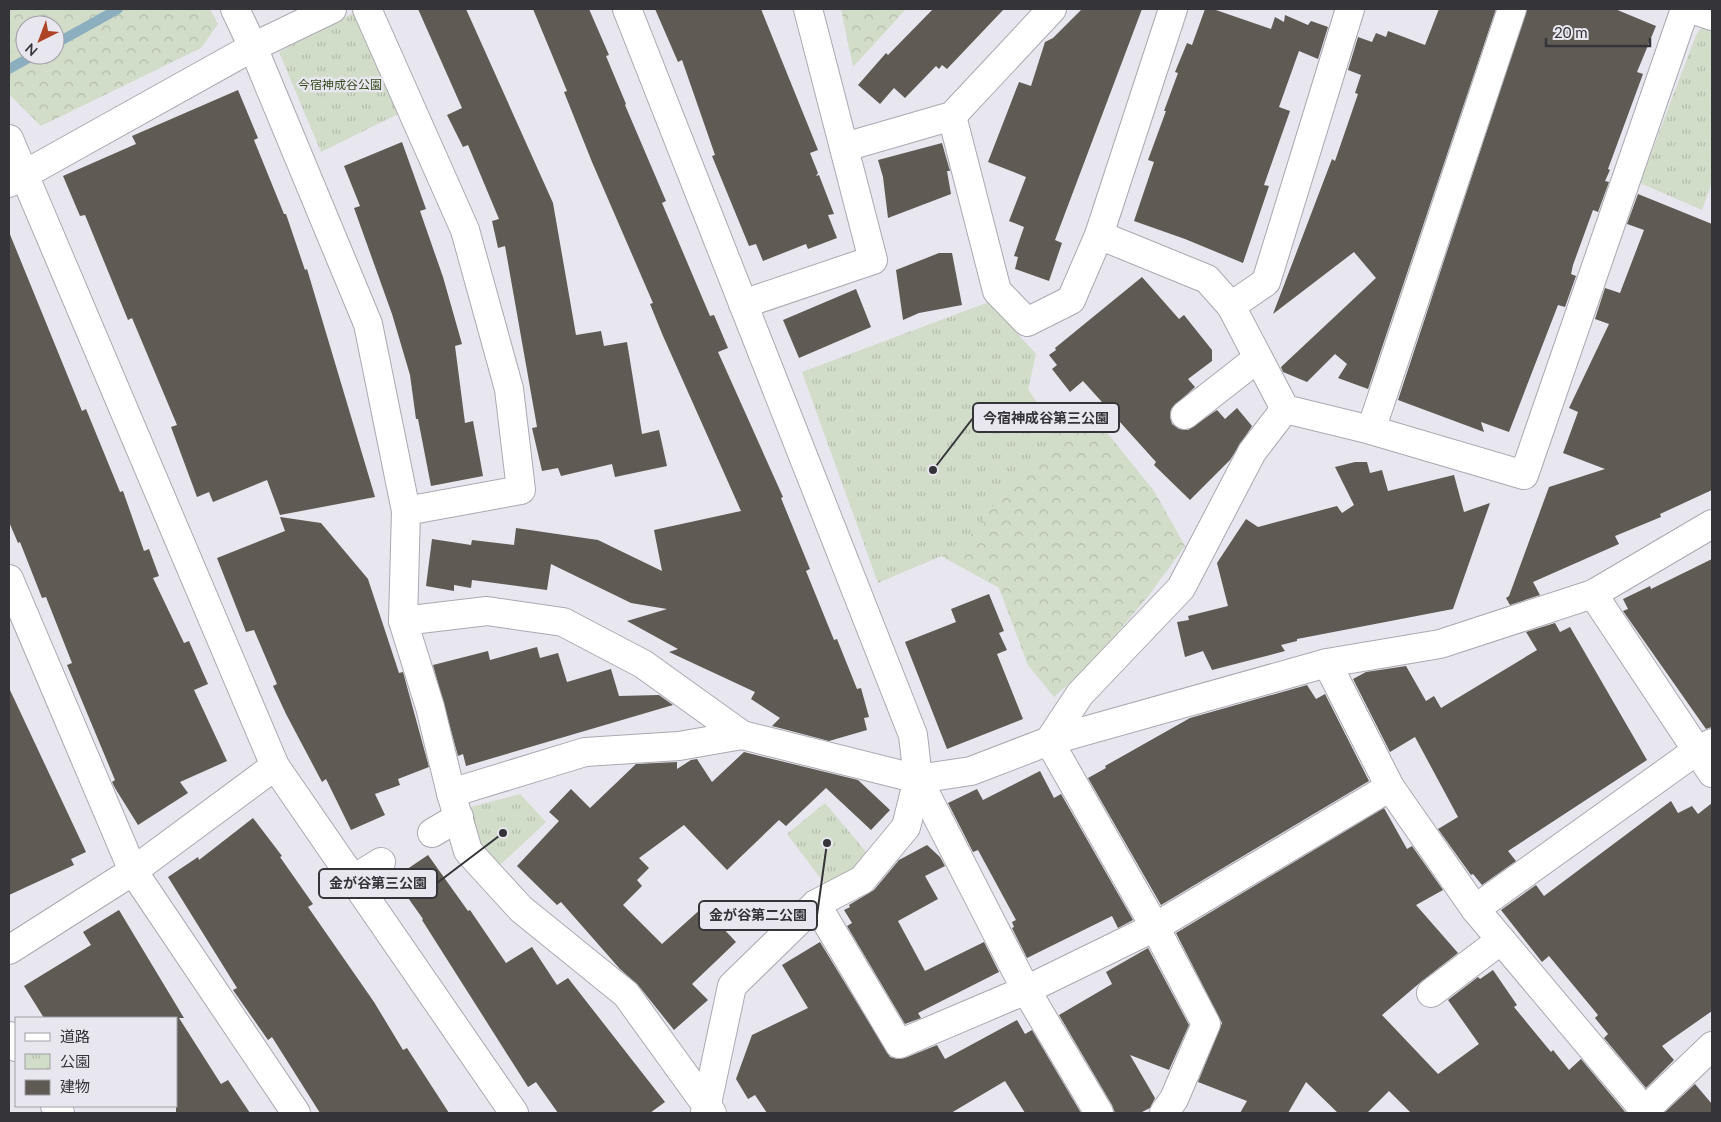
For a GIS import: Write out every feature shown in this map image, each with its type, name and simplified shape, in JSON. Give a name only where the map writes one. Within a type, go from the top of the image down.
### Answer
[{"type":"street","points":[[235,9],[253,47],[368,324],[406,512],[403,621],[430,707],[468,851],[521,909],[626,994],[708,1110]]},
{"type":"street","points":[[16,179],[253,47],[332,9]]},
{"type":"street","points":[[367,9],[464,230],[509,389],[521,490],[406,512]]},
{"type":"street","points":[[626,9],[913,735],[918,779],[906,827],[862,880],[816,904],[732,986],[708,1110]]},
{"type":"street","points":[[743,304],[873,260],[808,9]]},
{"type":"street","points":[[845,147],[952,116],[1052,9]]},
{"type":"street","points":[[952,116],[997,291],[1027,322],[1071,300],[1099,235],[1173,9]]},
{"type":"street","points":[[1231,306],[1266,282],[1350,9]]},
{"type":"street","points":[[1371,430],[1512,9]]},
{"type":"street","points":[[1099,235],[1207,278],[1231,306],[1285,409],[1371,430],[1524,475],[1685,9]]},
{"type":"street","points":[[1691,9],[1712,16]]},
{"type":"street","points":[[9,138],[16,179],[275,766],[514,1113]]},
{"type":"street","points":[[1185,415],[1258,358]]},
{"type":"street","points":[[1049,741],[1080,694],[1181,588],[1252,452],[1285,409]]},
{"type":"street","points":[[403,621],[487,611],[562,622],[643,664],[742,735],[918,779],[972,771],[1049,741],[1327,662],[1440,644],[1593,594],[1712,524]]},
{"type":"street","points":[[9,579],[133,871],[296,1113]]},
{"type":"street","points":[[1593,594],[1704,747],[1712,773]]},
{"type":"street","points":[[1327,662],[1390,786],[1475,909],[1643,1112],[1712,1046]]},
{"type":"street","points":[[432,832],[455,805],[586,752],[679,746],[742,735]]},
{"type":"street","points":[[1049,741],[1206,1024],[1174,1099],[1164,1113]]},
{"type":"street","points":[[1475,909],[1704,747]]},
{"type":"street","points":[[9,950],[133,871],[275,766]]},
{"type":"street","points":[[918,779],[1026,990],[1099,1113]]},
{"type":"street","points":[[816,904],[899,1044],[1026,990],[1154,928],[1390,786]]},
{"type":"street","points":[[352,880],[381,862]]},
{"type":"street","points":[[1431,993],[1501,940]]},
{"type":"green space","points":[[9,9],[210,9],[218,24],[201,48],[41,126],[9,94]]},
{"type":"green space","points":[[841,9],[906,9],[853,67]]},
{"type":"green space","name":"今宿神成谷公園","points":[[357,11],[400,113],[321,152],[279,52]]},
{"type":"green space","points":[[1703,26],[1712,29],[1712,182],[1702,210],[1640,183],[1696,35]]},
{"type":"green space","points":[[989,302],[1036,354],[1028,389],[1061,440],[998,499],[960,548],[878,583],[802,372]]},
{"type":"green space","points":[[1052,409],[1092,414],[1154,491],[1185,546],[1149,595],[1092,663],[1054,697],[1028,665],[999,588],[914,541],[1002,432]]},
{"type":"green space","points":[[520,794],[546,822],[496,869],[476,845],[463,809]]},
{"type":"green space","points":[[825,803],[867,853],[849,873],[825,884],[787,834]]},
{"type":"building","points":[[418,9],[466,9],[553,203],[576,335],[601,331],[604,346],[627,342],[642,434],[659,430],[667,466],[615,477],[612,464],[561,476],[558,468],[542,471],[532,428],[537,427],[505,246],[498,248],[492,221],[499,219],[468,145],[463,147],[447,115],[462,108]]},
{"type":"building","points":[[533,9],[589,9],[609,55],[606,56],[625,105],[666,201],[662,203],[710,316],[714,315],[728,348],[718,352],[783,497],[781,498],[810,569],[806,571],[834,640],[837,639],[857,689],[861,688],[869,717],[864,718],[867,730],[829,741],[772,726],[780,718],[751,699],[755,692],[669,652],[678,649],[627,621],[667,609],[631,603],[551,564],[547,590],[472,580],[471,588],[454,585],[454,591],[426,586],[432,539],[471,545],[472,540],[514,545],[516,528],[598,540],[662,571],[654,530],[741,511],[663,336],[650,304],[653,303],[592,162],[564,92],[567,91]]},
{"type":"building","points":[[655,9],[761,9],[818,150],[810,153],[818,173],[816,176],[819,175],[834,214],[828,215],[837,238],[808,249],[806,244],[763,261],[756,244],[749,246],[712,156],[715,155],[682,60],[678,62]]},
{"type":"building","points":[[933,9],[1004,9],[947,69],[942,65],[939,69],[936,66],[905,98],[894,88],[880,104],[858,85],[886,53],[888,55]]},
{"type":"building","points":[[1082,9],[1142,9],[1055,240],[1062,243],[1049,281],[1015,269],[1018,257],[1014,256],[1024,227],[1009,221],[1026,177],[988,162],[1019,82],[1031,86],[1045,42],[1053,38]]},
{"type":"building","points":[[1205,9],[1213,9],[1271,29],[1275,17],[1284,22],[1285,15],[1308,25],[1311,21],[1328,27],[1318,59],[1299,51],[1279,107],[1290,111],[1264,185],[1269,186],[1243,263],[1185,239],[1134,221],[1154,162],[1148,160],[1178,73],[1175,72],[1187,43],[1192,45]]},
{"type":"building","points":[[1439,9],[1496,9],[1368,389],[1338,378],[1347,364],[1335,354],[1307,382],[1283,372],[1281,367],[1376,278],[1354,252],[1273,314],[1332,159],[1335,161],[1358,94],[1355,93],[1361,75],[1348,70],[1358,37],[1372,42],[1376,33],[1386,37],[1388,31],[1425,45]]},
{"type":"building","points":[[1527,9],[1615,9],[1656,26],[1637,72],[1643,74],[1608,169],[1610,170],[1605,181],[1609,182],[1598,212],[1593,210],[1573,265],[1571,274],[1576,276],[1565,307],[1558,305],[1509,432],[1481,422],[1484,432],[1398,400]]},
{"type":"building","points":[[238,90],[258,138],[254,140],[284,214],[286,214],[305,270],[307,269],[375,497],[280,515],[267,480],[213,502],[209,492],[197,497],[171,427],[177,425],[132,318],[128,320],[85,215],[80,216],[63,176],[136,144],[132,136]]},
{"type":"building","points":[[402,142],[426,209],[420,211],[443,277],[462,344],[455,346],[465,423],[473,421],[483,476],[431,486],[418,419],[416,419],[410,375],[392,314],[354,208],[360,206],[344,166]]},
{"type":"building","points":[[942,143],[950,171],[947,171],[951,194],[888,218],[883,177],[878,160]]},
{"type":"building","points":[[1638,194],[1712,224],[1712,490],[1660,514],[1661,517],[1615,536],[1619,544],[1533,582],[1540,595],[1510,605],[1506,598],[1509,596],[1549,487],[1605,469],[1563,453],[1578,412],[1569,408],[1609,324],[1595,319],[1605,288],[1620,293],[1644,230],[1627,224]]},
{"type":"building","points":[[9,232],[82,411],[86,409],[120,492],[123,491],[144,551],[149,549],[159,576],[153,578],[184,643],[189,641],[208,684],[194,690],[227,761],[180,782],[188,793],[138,825],[112,782],[115,780],[67,665],[72,663],[46,597],[42,598],[20,542],[18,543],[9,522]]},
{"type":"building","points":[[939,253],[952,253],[962,305],[919,313],[903,320],[896,270]]},
{"type":"building","points":[[1142,277],[1179,319],[1184,315],[1212,350],[1212,361],[1188,379],[1195,387],[1171,409],[1170,417],[1172,424],[1179,429],[1188,430],[1217,410],[1225,419],[1237,408],[1252,426],[1230,460],[1190,500],[1154,465],[1156,462],[1083,381],[1070,392],[1052,369],[1057,365],[1049,355],[1056,350],[1055,348]]},
{"type":"building","points":[[856,289],[871,327],[799,358],[783,320]]},
{"type":"building","points":[[1355,462],[1367,462],[1370,473],[1382,470],[1388,491],[1454,475],[1464,512],[1490,503],[1453,609],[1297,639],[1297,641],[1281,645],[1285,651],[1212,670],[1203,651],[1185,657],[1177,622],[1189,620],[1188,616],[1228,606],[1217,563],[1246,519],[1258,527],[1337,506],[1342,513],[1354,505],[1335,467]]},
{"type":"building","points":[[280,517],[321,523],[368,579],[399,673],[403,672],[429,767],[398,779],[400,785],[375,794],[385,815],[351,830],[326,779],[322,782],[286,714],[273,686],[277,684],[254,630],[246,632],[217,558],[285,531]]},
{"type":"building","points":[[1712,559],[1712,727],[1706,729],[1623,611],[1628,609],[1623,599],[1650,586],[1651,589]]},
{"type":"building","points":[[989,594],[1004,631],[999,633],[1007,650],[997,654],[1023,719],[947,749],[905,642],[956,622],[951,609]]},
{"type":"building","points":[[1555,623],[1560,632],[1570,627],[1647,760],[1508,851],[1516,861],[1482,885],[1473,874],[1471,875],[1438,829],[1458,817],[1415,737],[1390,752],[1353,679],[1366,672],[1406,666],[1426,701],[1434,696],[1441,708],[1537,650],[1526,632]]},
{"type":"building","points":[[537,647],[540,658],[558,653],[567,682],[611,669],[619,696],[659,695],[673,705],[466,766],[463,754],[458,756],[433,665],[488,651],[490,660]]},
{"type":"building","points":[[1307,685],[1316,699],[1325,694],[1369,781],[1161,905],[1088,778],[1106,768],[1105,766],[1190,718]]},
{"type":"building","points":[[9,688],[86,852],[71,859],[74,865],[9,895]]},
{"type":"building","points":[[744,752],[858,780],[890,810],[871,830],[826,788],[786,826],[779,820],[727,870],[684,825],[639,858],[649,868],[637,880],[642,886],[623,905],[662,944],[703,907],[736,942],[692,984],[708,1000],[674,1030],[638,985],[620,969],[561,902],[557,905],[517,866],[559,821],[549,812],[571,789],[590,808],[636,764],[677,762],[677,769],[691,760],[697,759],[712,782]]},
{"type":"building","points":[[1040,771],[1054,798],[1061,794],[1133,920],[1118,928],[1112,916],[1027,958],[1012,928],[1014,927],[1012,922],[1016,920],[978,850],[973,852],[948,803],[977,789],[983,800]]},
{"type":"building","points":[[1671,801],[1678,813],[1692,806],[1698,814],[1712,803],[1712,1011],[1662,1046],[1674,1060],[1646,1088],[1604,1038],[1608,1034],[1595,1018],[1598,1015],[1549,956],[1542,962],[1501,910],[1536,885],[1544,896]]},
{"type":"building","points":[[1384,808],[1407,849],[1412,846],[1443,890],[1416,905],[1458,953],[1382,1015],[1438,1074],[1479,1044],[1448,1000],[1478,977],[1480,979],[1493,970],[1517,1005],[1514,1007],[1551,1052],[1553,1050],[1569,1070],[1581,1059],[1626,1113],[1411,1113],[1389,1091],[1367,1113],[1338,1113],[1306,1082],[1288,1113],[1240,1113],[1247,1101],[1198,1082],[1222,1023],[1176,933]]},
{"type":"building","points":[[253,818],[282,856],[280,857],[313,904],[308,907],[374,1002],[403,1050],[407,1048],[449,1113],[320,1113],[272,1037],[268,1040],[233,990],[237,988],[168,877],[198,857],[199,860]]},
{"type":"building","points":[[927,845],[940,857],[945,866],[925,876],[938,899],[898,921],[925,971],[984,942],[999,972],[918,1013],[921,1018],[905,1024],[847,926],[852,923],[844,910],[874,890],[899,860]]},
{"type":"building","points":[[428,855],[468,911],[470,910],[506,963],[532,947],[557,985],[568,978],[665,1102],[650,1113],[558,1113],[536,1082],[528,1087],[423,919],[394,878]]},
{"type":"building","points":[[119,910],[184,1018],[179,1018],[221,1084],[228,1080],[250,1113],[176,1113],[176,1107],[178,1107],[178,1017],[43,1017],[24,986],[91,945],[83,932]]},
{"type":"building","points":[[820,942],[890,1057],[897,1059],[905,1058],[937,1045],[945,1059],[1017,1020],[1025,1034],[1032,1030],[1081,1113],[1025,1113],[1005,1081],[951,1113],[767,1113],[755,1095],[748,1099],[736,1079],[752,1035],[808,1008],[782,965]]},
{"type":"building","points":[[1148,948],[1189,1025],[1169,1070],[1130,1055],[1155,1098],[1150,1108],[1140,1113],[1115,1113],[1059,1015],[1112,984],[1106,972]]},
{"type":"building","points":[[1695,1084],[1712,1104],[1712,1113],[1664,1113]]},
{"type":"waterway","points":[[65,38],[118,9]]},
{"type":"waterway","points":[[9,69],[16,65]]},
{"type":"place","name":"今宿神成谷第三公園","points":[[933,470]]},
{"type":"place","name":"金が谷第三公園","points":[[503,833]]},
{"type":"place","name":"金が谷第二公園","points":[[827,843]]}]
